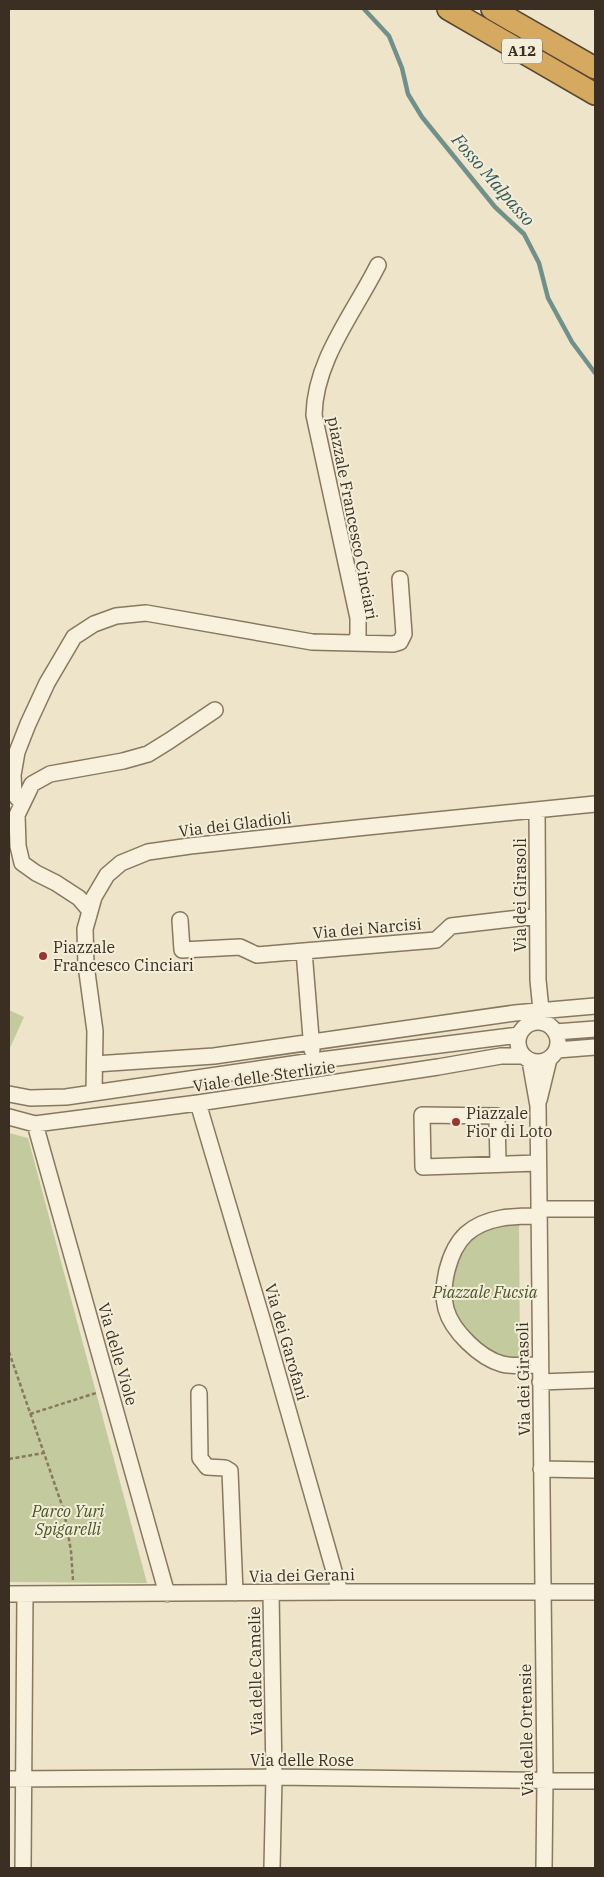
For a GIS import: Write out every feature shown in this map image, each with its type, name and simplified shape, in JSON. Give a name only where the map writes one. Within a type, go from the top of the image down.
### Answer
[{"type":"highway","name":"A12","points":[[448,9],[595,94]]},
{"type":"highway","name":"A12","points":[[492,9],[595,68]]},
{"type":"street","name":"piazzale Francesco Cinciari","points":[[355,643],[358,635],[358,618],[314,415],[314,398],[334,346],[378,265]]},
{"type":"street","name":"piazzale Francesco Cinciari","points":[[22,803],[14,794],[13,775],[17,752],[28,724],[47,683],[74,637],[94,624],[116,616],[146,614],[312,642],[393,644],[400,642],[404,634],[400,579]]},
{"type":"street","points":[[90,912],[79,898],[22,863],[18,846],[17,815],[32,784],[50,774],[123,761],[148,754],[215,710]]},
{"type":"street","name":"Via dei Gladioli","points":[[94,1092],[95,1031],[86,964],[85,929],[94,897],[107,875],[121,863],[148,852],[357,828],[595,804]]},
{"type":"street","name":"Via dei Girasoli","points":[[537,810],[537,1022],[519,1050],[527,1058],[538,1106],[542,1592]]},
{"type":"street","name":"Via dei Narcisi","points":[[313,1061],[304,951],[436,940],[451,926],[537,916]]},
{"type":"street","points":[[180,920],[182,950],[240,946],[257,954],[304,951]]},
{"type":"street","name":"Viale delle Sterlizie","points":[[9,1094],[30,1098],[66,1097],[313,1061],[537,1022],[595,1006]]},
{"type":"street","name":"Via dei Girasoli","points":[[537,1022],[558,1042],[538,1106]]},
{"type":"street","name":"Viale delle Sterlizie","points":[[95,1064],[214,1056],[311,1042],[537,1022],[595,1029]]},
{"type":"street","points":[[553,1055],[595,1047]]},
{"type":"street","name":"Viale delle Sterlizie","points":[[9,1117],[35,1124],[198,1103],[429,1069],[501,1056],[527,1058],[538,1062],[553,1055]]},
{"type":"street","name":"Via dei Garofani","points":[[198,1103],[268,1338],[340,1592]]},
{"type":"street","points":[[498,1164],[497,1116],[422,1115],[423,1167],[538,1163]]},
{"type":"street","name":"Via delle Viole","points":[[35,1124],[166,1594]]},
{"type":"street","points":[[540,1365],[516,1366],[500,1363],[481,1353],[467,1342],[454,1327],[446,1308],[446,1270],[453,1252],[466,1234],[491,1220],[539,1212],[595,1209]]},
{"type":"street","points":[[540,1382],[595,1380]]},
{"type":"street","points":[[199,1393],[200,1458],[207,1467],[225,1468],[230,1471],[235,1593]]},
{"type":"street","points":[[541,1469],[595,1470]]},
{"type":"street","name":"Via delle Ortensie","points":[[542,1592],[545,1780],[544,1868]]},
{"type":"street","name":"Via dei Gerani","points":[[9,1594],[595,1592]]},
{"type":"street","name":"Via delle Camelie","points":[[271,1593],[274,1777],[272,1868]]},
{"type":"street","points":[[23,1868],[16,1779],[25,1594]]},
{"type":"street","name":"Via delle Rose","points":[[16,1779],[274,1777],[595,1781]]},
{"type":"path","points":[[9,1352],[64,1511],[71,1551],[74,1594]]},
{"type":"path","points":[[29,1414],[109,1389]]},
{"type":"path","points":[[9,1459],[44,1454]]},
{"type":"green space","points":[[9,1010],[24,1017],[9,1050]]},
{"type":"green space","name":"Parco Yuri Spigarelli","points":[[9,1133],[28,1138],[147,1583],[9,1582]]},
{"type":"green space","name":"Piazzale Fucsia","points":[[519,1220],[520,1359],[485,1349],[473,1341],[460,1325],[452,1298],[454,1270],[466,1246],[481,1232],[491,1227]]},
{"type":"waterway","name":"Fosso Malpasso","points":[[364,9],[389,36],[402,68],[408,94],[422,117],[495,207],[524,234],[539,263],[548,298],[572,342],[595,373]]},
{"type":"place","name":"Piazzale Francesco Cinciari","points":[[43,956]]},
{"type":"place","name":"Piazzale Fior di Loto","points":[[456,1122]]}]
